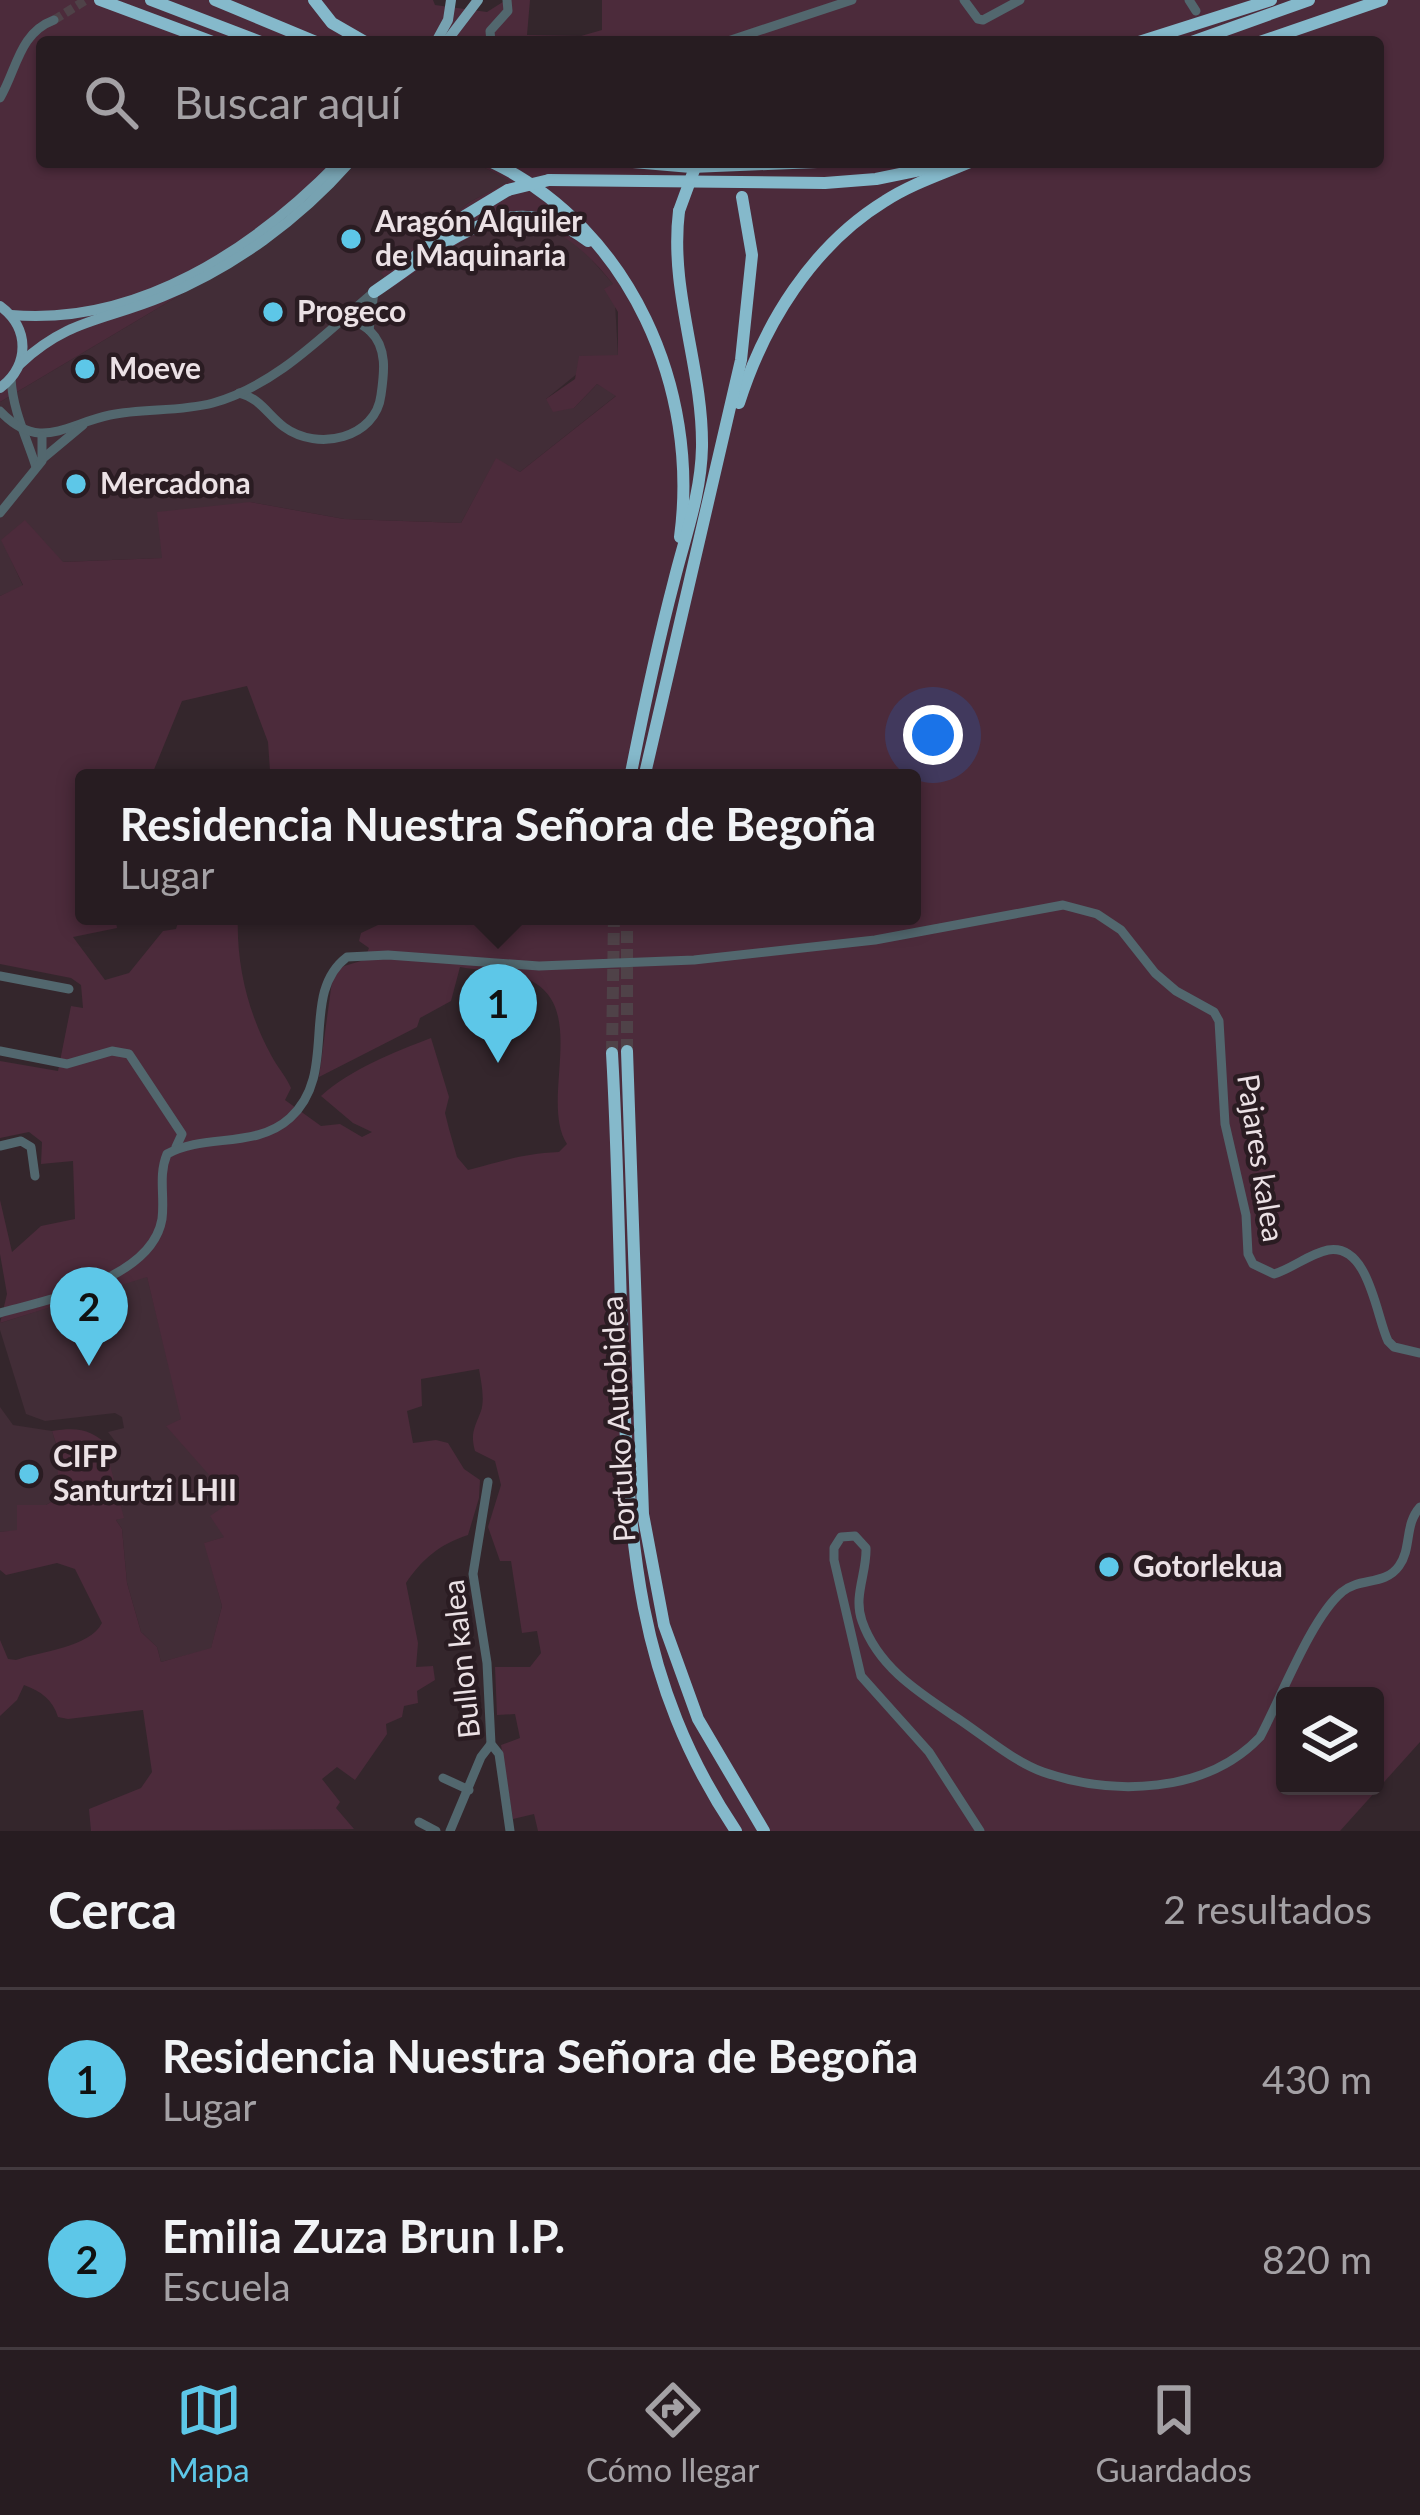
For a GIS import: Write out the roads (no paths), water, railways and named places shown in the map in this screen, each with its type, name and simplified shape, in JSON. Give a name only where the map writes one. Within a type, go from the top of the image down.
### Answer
[{"type":"highway","points":[[100,0],[197,36]]},
{"type":"highway","points":[[151,0],[244,36]]},
{"type":"highway","points":[[215,0],[302,36]]},
{"type":"highway","points":[[314,0],[332,23],[355,36]]},
{"type":"highway","points":[[1158,36],[1270,0]]},
{"type":"highway","points":[[1209,36],[1309,0]]},
{"type":"highway","points":[[1277,36],[1382,0]]},
{"type":"highway","points":[[502,168],[550,198],[583,228],[646,319],[674,396],[685,479],[674,578]]},
{"type":"highway","points":[[632,769],[674,578],[694,512],[702,452],[699,395],[676,268],[679,212],[696,168]]},
{"type":"highway","points":[[374,292],[465,216],[508,190],[549,180],[825,183],[927,168]]},
{"type":"highway","points":[[720,462],[756,357],[780,311],[811,268],[834,242],[883,202],[957,168]]},
{"type":"highway","points":[[646,769],[720,462],[750,296],[751,240],[742,197]]},
{"type":"highway","points":[[374,292],[460,235],[504,217],[555,222],[603,253]]},
{"type":"highway","name":"Portuko Autobidea","points":[[736,1831],[704,1780],[674,1716],[650,1644],[634,1567],[626,1471],[619,1052],[643,1514],[664,1625],[698,1719],[764,1831]]},
{"type":"main road","points":[[439,36],[452,0]]},
{"type":"main road","points":[[451,36],[478,0]]},
{"type":"main road","points":[[11,315],[70,317],[122,303],[203,268],[272,223],[332,168]]},
{"type":"main road","points":[[0,388],[43,343],[66,329],[158,299],[233,260],[303,209],[344,168]]},
{"type":"main road","points":[[0,306],[22,333],[20,364]]},
{"type":"street","points":[[490,36],[508,11],[507,0]]},
{"type":"street","points":[[743,36],[852,0]]},
{"type":"street","points":[[964,0],[978,20],[983,20],[1020,0]]},
{"type":"street","points":[[1189,0],[1196,11]]},
{"type":"street","points":[[0,98],[26,40],[40,25],[54,20]]},
{"type":"street","points":[[4,417],[42,436],[124,412],[188,408],[239,393],[274,375],[374,292]]},
{"type":"street","points":[[369,330],[374,292]]},
{"type":"street","points":[[239,393],[298,435],[357,434],[376,418],[382,353],[369,330],[348,315]]},
{"type":"street","points":[[11,379],[13,406],[37,461]]},
{"type":"street","points":[[37,461],[87,421]]},
{"type":"street","points":[[0,513],[18,495],[37,461],[42,436]]},
{"type":"street","name":"Pajares kalea","points":[[166,1154],[193,1143],[266,1134],[290,1119],[313,1092],[329,974],[347,957],[388,955],[539,966],[694,960],[875,940],[1063,905],[1097,914],[1121,930],[1155,974],[1214,1012],[1219,1021],[1225,1124],[1253,1264],[1274,1274],[1330,1250],[1341,1251],[1360,1267],[1388,1341],[1420,1353]]},
{"type":"street","points":[[0,976],[69,988]]},
{"type":"street","points":[[0,1051],[68,1064],[118,1050],[128,1054],[193,1143]]},
{"type":"street","points":[[0,1313],[105,1278],[141,1257],[154,1242],[162,1218],[161,1167],[182,1134]]},
{"type":"street","points":[[0,1146],[21,1141],[31,1147],[35,1175]]},
{"type":"street","name":"Bullon kalea","points":[[488,1482],[473,1574],[487,1663],[491,1744],[499,1754],[510,1831]]},
{"type":"street","points":[[980,1831],[928,1752],[861,1676],[834,1560],[834,1548],[841,1538],[850,1534],[864,1542],[867,1556],[858,1601],[860,1615],[893,1672],[1035,1768],[1131,1790],[1190,1777],[1250,1748],[1328,1607],[1353,1583],[1389,1576],[1396,1570],[1407,1526],[1420,1507]]},
{"type":"street","points":[[450,1831],[491,1744]]},
{"type":"street","points":[[443,1778],[469,1790]]},
{"type":"street","points":[[419,1822],[436,1831]]},
{"type":"tunnel","points":[[54,20],[86,0]]},
{"type":"tunnel","points":[[612,1053],[614,925]]},
{"type":"tunnel","points":[[627,925],[627,1051]]},
{"type":"place","name":"Aragón Alquiler de Maquinaria","points":[[351,239]]},
{"type":"place","name":"Progeco","points":[[273,312]]},
{"type":"place","name":"Moeve","points":[[85,369]]},
{"type":"place","name":"Mercadona","points":[[76,484]]},
{"type":"place","name":"Residencia Nuestra Señora de Begoña","points":[[498,1063]]},
{"type":"place","name":"Emilia Zuza Brun I.P.","points":[[89,1366]]},
{"type":"place","name":"CIFP Santurtzi LHII","points":[[29,1474]]},
{"type":"place","name":"Gotorlekua","points":[[1109,1567]]}]
